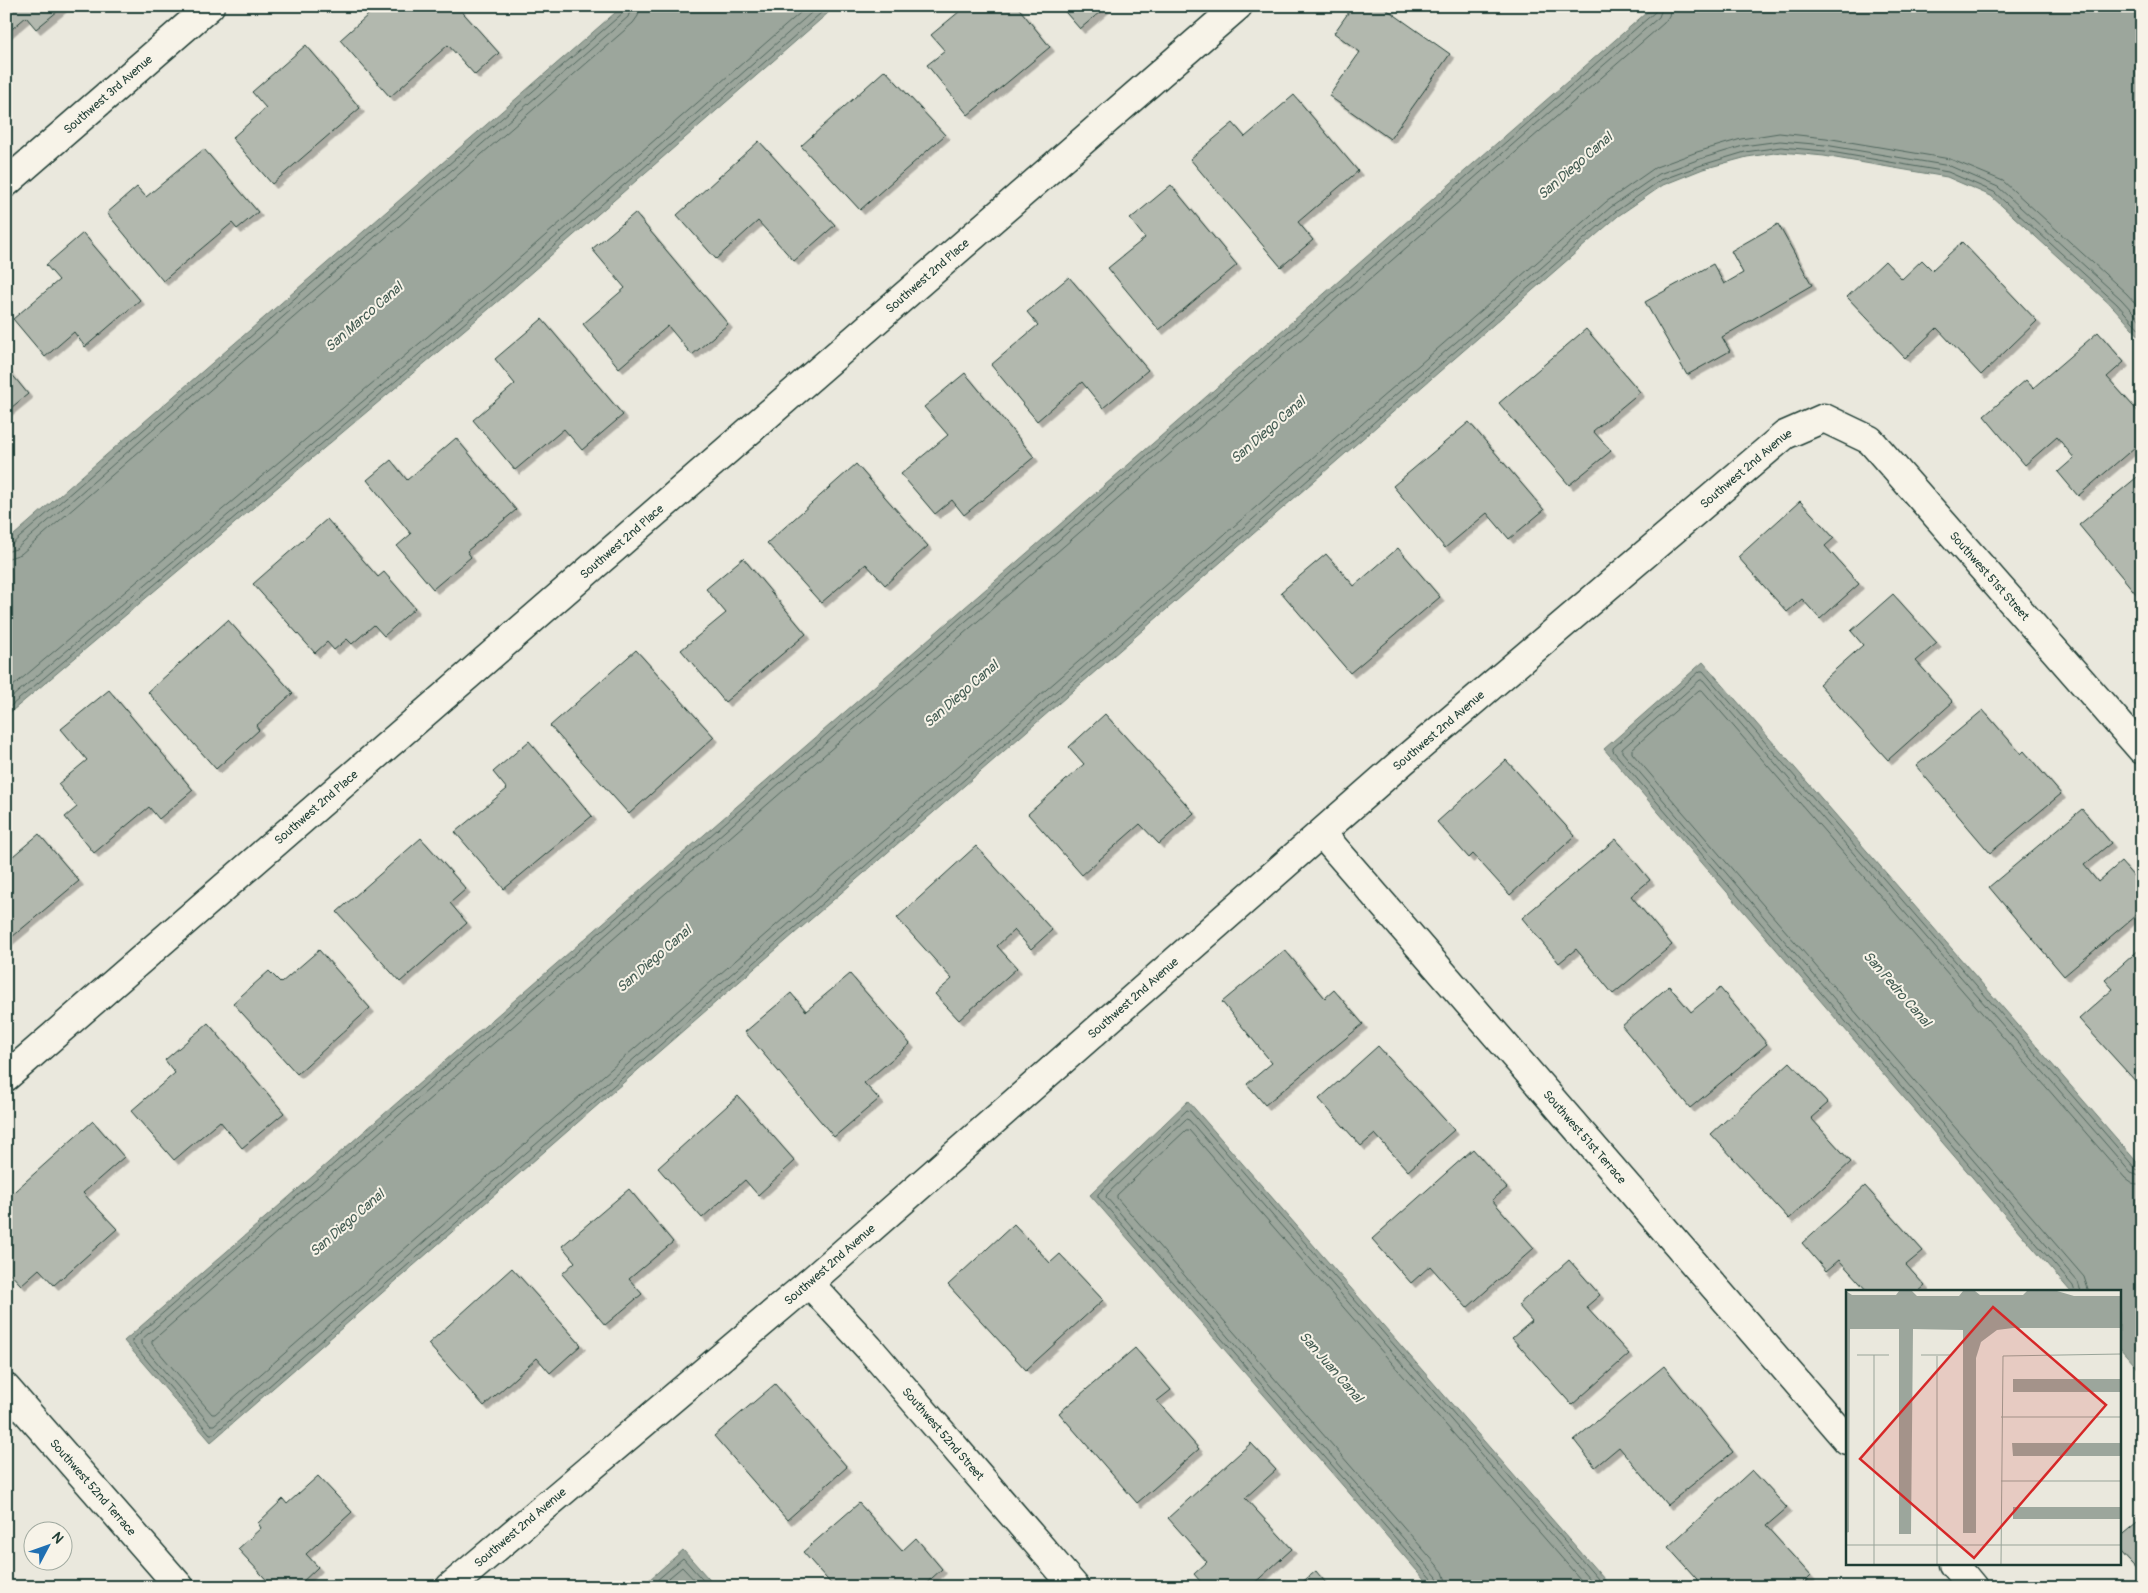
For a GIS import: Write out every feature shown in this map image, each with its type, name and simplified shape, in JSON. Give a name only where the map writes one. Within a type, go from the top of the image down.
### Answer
[{"type":"street","name":"Southwest 3rd Avenue","points":[[6,183],[210,6]]},
{"type":"street","name":"Southwest 2nd Place","points":[[6,1077],[1238,6]]},
{"type":"street","name":"Southwest 51st Street","points":[[1824,418],[1870,440],[2142,750]]},
{"type":"street","name":"Southwest 2nd Avenue","points":[[450,1587],[809,1283],[1404,761],[1785,435],[1824,418]]},
{"type":"street","name":"Southwest 51st Terrace","points":[[1322,834],[1846,1439]]},
{"type":"street","name":"Southwest 52nd Street","points":[[809,1283],[875,1356],[1075,1587]]},
{"type":"street","name":"Southwest 52nd Terrace","points":[[6,1388],[180,1587]]},
{"type":"street","points":[[1956,1566],[1973,1587]]},
{"type":"water","name":"San Marco Canal","points":[[623,6],[836,6],[502,298],[6,716],[6,542]]},
{"type":"water","name":"San Diego Canal","points":[[1654,6],[2142,6],[2142,339],[2114,308],[1991,196],[1947,177],[1824,156],[1781,152],[1747,157],[1703,169],[1663,185],[1618,216],[211,1442],[124,1341]]},
{"type":"water","name":"San Pedro Canal","points":[[1703,662],[2142,1168],[2142,1373],[2120,1348],[2120,1290],[2069,1290],[1604,749]]},
{"type":"water","name":"San Juan Canal","points":[[1188,1101],[1611,1587],[1431,1587],[1090,1195]]},
{"type":"water","points":[[683,1550],[716,1587],[641,1587]]},
{"type":"building","points":[[6,6],[64,6],[36,29],[26,17],[6,34]]},
{"type":"building","points":[[378,6],[457,6],[499,53],[475,75],[448,45],[390,97],[340,40]]},
{"type":"building","points":[[966,6],[1017,6],[1050,47],[968,115],[927,65],[945,51],[931,35]]},
{"type":"building","points":[[1060,6],[1107,6],[1080,29]]},
{"type":"building","points":[[1353,6],[1382,6],[1450,54],[1390,139],[1329,96],[1360,52],[1334,33]]},
{"type":"building","points":[[306,45],[360,108],[272,184],[232,138],[266,108],[252,92]]},
{"type":"building","points":[[885,70],[945,135],[860,210],[801,146]]},
{"type":"building","points":[[1294,95],[1358,171],[1298,222],[1313,240],[1281,267],[1190,159],[1233,123],[1245,137]]},
{"type":"building","points":[[759,141],[835,225],[794,261],[758,221],[716,259],[677,215]]},
{"type":"building","points":[[204,149],[258,212],[237,229],[232,223],[163,281],[107,213],[137,187],[146,197]]},
{"type":"building","points":[[1171,185],[1237,265],[1159,330],[1108,268],[1145,238],[1130,219]]},
{"type":"building","points":[[635,213],[728,324],[692,355],[668,326],[619,368],[583,324],[625,288],[592,249]]},
{"type":"building","points":[[1778,224],[1812,285],[1722,337],[1730,351],[1687,375],[1645,302],[1713,264],[1724,284],[1743,273],[1731,251]]},
{"type":"building","points":[[83,233],[140,300],[85,347],[74,332],[45,357],[13,319],[59,280],[46,265]]},
{"type":"building","points":[[1962,242],[2037,321],[1981,375],[1937,328],[1905,358],[1847,297],[1885,261],[1902,279],[1922,260],[1932,270]]},
{"type":"building","points":[[1069,277],[1148,370],[1103,408],[1082,382],[1037,421],[991,365],[1038,325],[1027,312]]},
{"type":"building","points":[[542,319],[623,415],[582,450],[564,429],[515,470],[473,420],[515,384],[495,359]]},
{"type":"building","points":[[1586,329],[1640,392],[1593,431],[1611,451],[1569,485],[1499,403]]},
{"type":"building","points":[[2098,332],[2124,362],[2107,377],[2142,416],[2142,441],[2078,496],[2058,472],[2074,458],[2057,437],[2025,465],[1984,416],[2026,380],[2033,388]]},
{"type":"building","points":[[6,367],[28,394],[6,412]]},
{"type":"building","points":[[965,373],[1034,457],[964,515],[952,500],[935,514],[901,474],[948,435],[924,407]]},
{"type":"building","points":[[1469,422],[1544,510],[1509,539],[1487,513],[1445,548],[1393,486]]},
{"type":"building","points":[[456,438],[516,510],[467,551],[471,557],[433,589],[397,546],[411,534],[367,480],[391,460],[407,480]]},
{"type":"building","points":[[856,464],[928,546],[885,585],[866,564],[821,603],[767,543]]},
{"type":"building","points":[[2142,473],[2142,601],[2079,525]]},
{"type":"building","points":[[1800,501],[1834,538],[1825,546],[1859,584],[1820,619],[1802,599],[1787,612],[1738,557]]},
{"type":"building","points":[[327,519],[378,577],[384,572],[415,608],[384,636],[374,625],[352,644],[347,639],[334,650],[327,642],[315,653],[253,584]]},
{"type":"building","points":[[1398,548],[1440,597],[1350,673],[1281,592],[1326,554],[1354,586]]},
{"type":"building","points":[[743,558],[806,634],[725,702],[681,650],[726,613],[706,589]]},
{"type":"building","points":[[1893,594],[1937,643],[1916,661],[1953,702],[1888,760],[1819,684],[1863,645],[1851,631]]},
{"type":"building","points":[[228,620],[293,693],[256,726],[259,730],[216,769],[148,692]]},
{"type":"building","points":[[636,650],[714,737],[629,814],[550,726]]},
{"type":"building","points":[[109,690],[193,790],[159,819],[149,807],[94,853],[65,817],[77,807],[58,784],[87,760],[61,729]]},
{"type":"building","points":[[1983,710],[2021,754],[2024,751],[2061,794],[1990,853],[1916,766]]},
{"type":"building","points":[[1105,714],[1194,813],[1159,844],[1140,824],[1082,875],[1028,814],[1084,764],[1069,747]]},
{"type":"building","points":[[529,741],[592,816],[504,889],[455,832],[507,789],[493,772]]},
{"type":"building","points":[[1506,760],[1575,836],[1510,895],[1473,854],[1469,858],[1437,822]]},
{"type":"building","points":[[2082,809],[2111,843],[2084,865],[2098,882],[2121,862],[2142,886],[2142,910],[2064,976],[1989,887]]},
{"type":"building","points":[[39,834],[79,881],[6,942],[6,848],[13,856]]},
{"type":"building","points":[[421,838],[466,889],[450,903],[467,923],[400,982],[337,912]]},
{"type":"building","points":[[1616,839],[1650,880],[1631,896],[1672,945],[1613,994],[1576,949],[1559,963],[1522,918]]},
{"type":"building","points":[[976,846],[1052,930],[1031,949],[1014,930],[997,946],[1017,968],[959,1020],[935,994],[952,979],[897,918]]},
{"type":"building","points":[[2142,947],[2142,1081],[2138,1084],[2079,1019],[2113,989],[2105,980]]},
{"type":"building","points":[[319,950],[370,1008],[297,1074],[233,1003],[269,971],[281,983]]},
{"type":"building","points":[[1285,950],[1325,998],[1334,990],[1363,1024],[1265,1105],[1247,1084],[1272,1063],[1222,1002]]},
{"type":"building","points":[[850,974],[910,1044],[864,1083],[879,1099],[834,1137],[745,1032],[791,993],[806,1011]]},
{"type":"building","points":[[1669,986],[1691,1012],[1720,988],[1767,1044],[1690,1108],[1622,1026]]},
{"type":"building","points":[[208,1023],[284,1113],[242,1148],[220,1121],[174,1160],[131,1111],[175,1073],[165,1060]]},
{"type":"building","points":[[1378,1046],[1454,1130],[1408,1171],[1375,1134],[1361,1146],[1319,1099]]},
{"type":"building","points":[[1790,1062],[1828,1103],[1811,1118],[1851,1162],[1789,1219],[1711,1134]]},
{"type":"building","points":[[738,1096],[795,1161],[758,1195],[745,1180],[702,1218],[658,1168]]},
{"type":"building","points":[[93,1121],[124,1157],[83,1193],[117,1229],[54,1285],[39,1269],[21,1285],[6,1269],[6,1216],[8,1214],[6,1211],[6,1199]]},
{"type":"building","points":[[1473,1149],[1507,1188],[1492,1200],[1534,1248],[1467,1308],[1430,1266],[1411,1283],[1372,1239]]},
{"type":"building","points":[[1865,1186],[1923,1251],[1906,1265],[1925,1286],[1920,1290],[1866,1290],[1839,1260],[1826,1271],[1802,1243]]},
{"type":"building","points":[[629,1189],[673,1242],[629,1279],[642,1294],[605,1325],[562,1274],[575,1262],[562,1246]]},
{"type":"building","points":[[1014,1224],[1050,1263],[1060,1254],[1103,1300],[1026,1370],[948,1285]]},
{"type":"building","points":[[1569,1260],[1600,1295],[1586,1307],[1629,1354],[1572,1405],[1512,1338],[1532,1321],[1518,1305]]},
{"type":"building","points":[[512,1268],[581,1345],[550,1373],[537,1358],[484,1406],[428,1344]]},
{"type":"building","points":[[1135,1348],[1171,1390],[1157,1401],[1199,1449],[1137,1503],[1059,1413]]},
{"type":"building","points":[[1664,1366],[1733,1452],[1667,1505],[1619,1447],[1595,1467],[1574,1440]]},
{"type":"building","points":[[775,1384],[847,1467],[787,1520],[714,1436]]},
{"type":"building","points":[[1251,1443],[1276,1470],[1245,1498],[1292,1549],[1250,1587],[1205,1587],[1194,1574],[1207,1562],[1168,1518]]},
{"type":"building","points":[[1752,1470],[1787,1508],[1766,1526],[1811,1576],[1800,1587],[1704,1587],[1668,1547]]},
{"type":"building","points":[[318,1476],[352,1512],[306,1554],[318,1567],[297,1587],[273,1587],[238,1549],[261,1528],[258,1523],[283,1499],[287,1504]]},
{"type":"building","points":[[859,1503],[902,1551],[916,1538],[942,1569],[922,1587],[834,1587],[803,1552]]},
{"type":"building","points":[[2142,1519],[2142,1575],[2120,1551],[2120,1537]]},
{"type":"building","points":[[1316,1571],[1329,1587],[1296,1587]]}]
